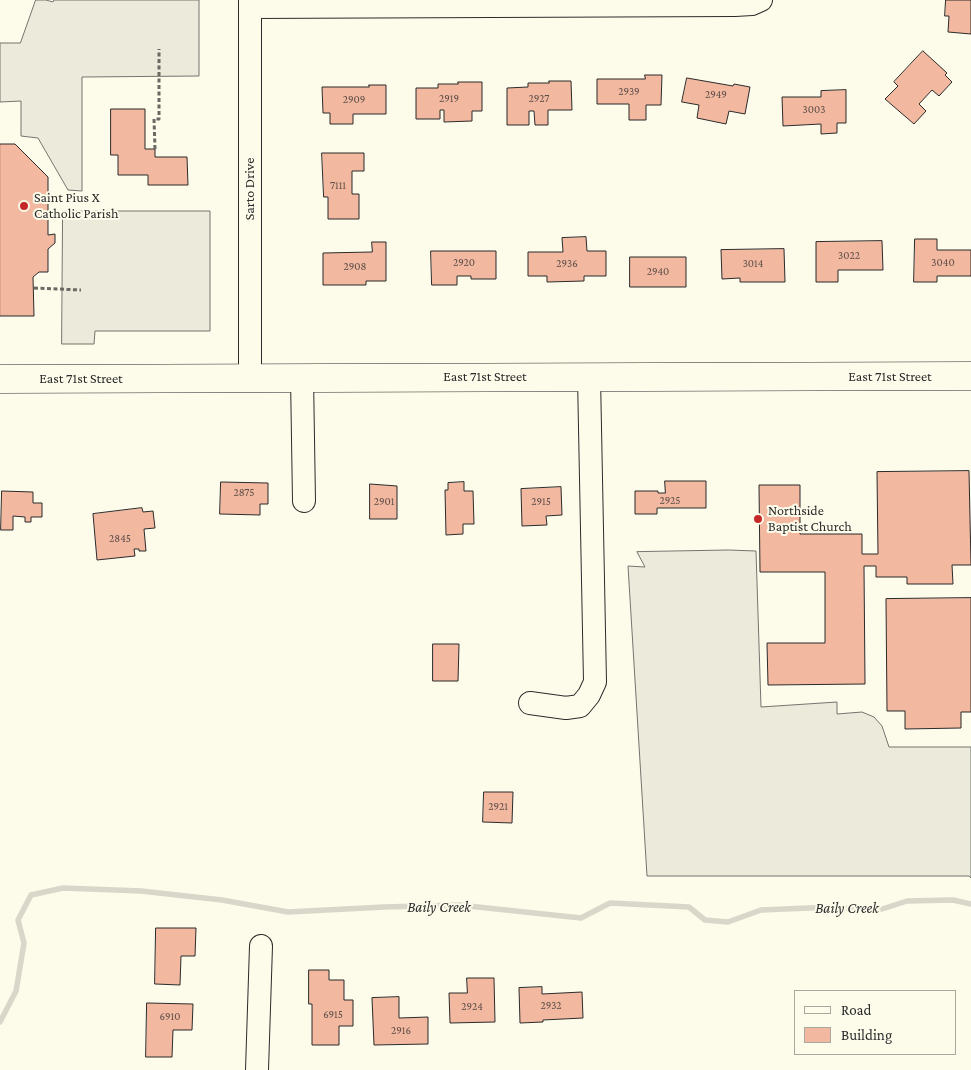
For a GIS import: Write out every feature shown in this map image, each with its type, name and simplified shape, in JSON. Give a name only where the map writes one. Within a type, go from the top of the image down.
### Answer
[{"type":"main road","name":"East 71st Street","points":[[0,379],[971,376]]},
{"type":"street","points":[[250,4],[736,5],[752,4],[761,0]]},
{"type":"street","name":"Sarto Drive","points":[[250,4],[250,377]]},
{"type":"street","points":[[302,377],[304,501]]},
{"type":"street","points":[[530,703],[566,708],[580,706],[589,695],[595,682],[589,377]]},
{"type":"street","points":[[257,1070],[261,946]]},
{"type":"path","points":[[154,149],[154,119],[159,119],[159,49]]},
{"type":"path","points":[[34,288],[81,290]]},
{"type":"shaded area","points":[[36,0],[53,2],[54,0],[199,0],[199,76],[82,77],[82,191],[68,190],[38,138],[21,136],[21,101],[0,102],[0,43],[20,43]]},
{"type":"shaded area","points":[[63,211],[210,211],[210,331],[95,331],[94,344],[62,344]]},
{"type":"shaded area","points":[[756,551],[761,707],[837,702],[837,714],[862,712],[874,717],[882,726],[889,747],[971,747],[971,878],[969,876],[647,876],[628,566],[645,567],[637,552]]},
{"type":"building","points":[[946,0],[971,0],[971,34],[948,32],[949,16],[945,16]]},
{"type":"building","points":[[923,51],[947,73],[945,75],[952,82],[939,96],[932,90],[919,104],[926,111],[914,124],[885,99],[898,86],[894,82]]},
{"type":"building","points":[[645,75],[662,75],[661,105],[646,105],[646,120],[629,120],[629,104],[597,104],[597,79],[645,79]]},
{"type":"building","points":[[687,78],[750,87],[745,114],[729,111],[726,124],[697,118],[699,105],[682,102]]},
{"type":"building","points":[[549,81],[571,81],[572,110],[548,110],[548,125],[535,125],[534,111],[529,111],[529,125],[507,125],[507,88],[528,87],[528,83],[549,83]]},
{"type":"building","points":[[458,82],[482,82],[482,111],[472,111],[472,121],[444,122],[444,110],[440,110],[440,119],[416,119],[416,88],[438,88],[438,84],[458,84]]},
{"type":"building","points":[[369,85],[386,85],[386,114],[353,114],[353,124],[330,124],[330,113],[323,113],[322,87],[369,87]]},
{"type":"building","points":[[846,90],[846,123],[837,123],[837,133],[821,134],[821,124],[783,126],[782,97],[821,97],[821,91]]},
{"type":"building","points":[[111,109],[145,109],[145,149],[155,149],[155,157],[187,157],[188,185],[148,185],[148,175],[118,175],[118,155],[111,155]]},
{"type":"building","name":"Saint Pius X Catholic Parish","points":[[0,144],[15,144],[48,177],[48,235],[55,234],[55,243],[48,249],[48,272],[39,272],[33,277],[34,316],[0,316]]},
{"type":"building","points":[[322,153],[364,153],[364,171],[352,171],[352,194],[359,194],[359,219],[328,219],[328,197],[324,197]]},
{"type":"building","points":[[586,237],[587,251],[606,251],[606,276],[584,276],[584,281],[547,282],[547,276],[528,276],[528,252],[563,252],[562,238]]},
{"type":"building","points":[[915,239],[937,239],[937,250],[971,250],[971,276],[937,276],[937,282],[914,282]]},
{"type":"building","points":[[882,241],[883,270],[838,270],[838,282],[816,282],[816,242]]},
{"type":"building","points":[[372,242],[386,242],[386,281],[366,281],[366,285],[323,285],[323,253],[372,252]]},
{"type":"building","points":[[784,249],[785,282],[740,282],[740,278],[722,279],[721,250]]},
{"type":"building","points":[[431,251],[496,251],[496,279],[471,279],[471,276],[457,276],[457,285],[432,285]]},
{"type":"building","points":[[630,257],[686,257],[686,287],[630,287]]},
{"type":"building","points":[[969,471],[971,565],[952,565],[953,584],[907,584],[907,577],[876,577],[876,566],[864,566],[865,684],[768,685],[767,643],[825,643],[825,572],[760,572],[759,485],[800,485],[800,534],[862,534],[862,554],[878,554],[877,472]]},
{"type":"building","points":[[665,481],[706,481],[706,508],[657,508],[657,514],[635,514],[635,491],[658,491],[658,493],[665,493]]},
{"type":"building","points":[[221,482],[268,483],[268,504],[260,504],[260,515],[220,514]]},
{"type":"building","points":[[464,482],[464,491],[473,491],[474,524],[463,524],[463,534],[446,535],[445,490],[448,490],[448,483]]},
{"type":"building","points":[[370,484],[397,486],[397,519],[370,519]]},
{"type":"building","points":[[561,487],[562,515],[546,516],[547,525],[522,526],[521,489]]},
{"type":"building","points":[[2,491],[33,492],[33,503],[42,503],[42,517],[31,517],[31,522],[25,522],[25,517],[13,516],[13,530],[1,530]]},
{"type":"building","points":[[142,508],[143,512],[153,511],[155,528],[144,529],[146,551],[134,549],[135,556],[97,560],[93,514]]},
{"type":"building","points":[[971,598],[971,712],[961,712],[961,728],[905,729],[905,711],[887,711],[886,599]]},
{"type":"building","points":[[433,644],[459,644],[458,681],[433,681]]},
{"type":"building","points":[[484,792],[513,792],[512,823],[483,822]]},
{"type":"building","points":[[156,928],[196,928],[195,956],[181,956],[180,985],[155,984]]},
{"type":"building","points":[[309,970],[329,970],[329,980],[344,980],[344,1000],[353,1000],[353,1026],[339,1026],[339,1045],[312,1045],[312,1004],[309,1004]]},
{"type":"building","points":[[467,978],[494,978],[495,1022],[450,1023],[449,993],[467,993]]},
{"type":"building","points":[[542,987],[542,994],[582,992],[583,1018],[520,1023],[519,988]]},
{"type":"building","points":[[399,997],[399,1018],[428,1017],[428,1044],[374,1045],[372,998]]},
{"type":"building","points":[[147,1003],[193,1004],[192,1030],[173,1030],[172,1057],[146,1057]]},
{"type":"waterway","name":"Baily Creek","points":[[0,1022],[16,991],[24,943],[18,920],[31,895],[63,888],[141,891],[222,900],[288,912],[459,905],[581,918],[610,903],[689,907],[705,920],[728,922],[761,910],[833,907],[876,911],[907,901],[953,900],[971,904]]},
{"type":"place","name":"Saint Pius X Catholic Parish","points":[[24,206]]},
{"type":"place","name":"Northside Baptist Church","points":[[758,519]]}]
